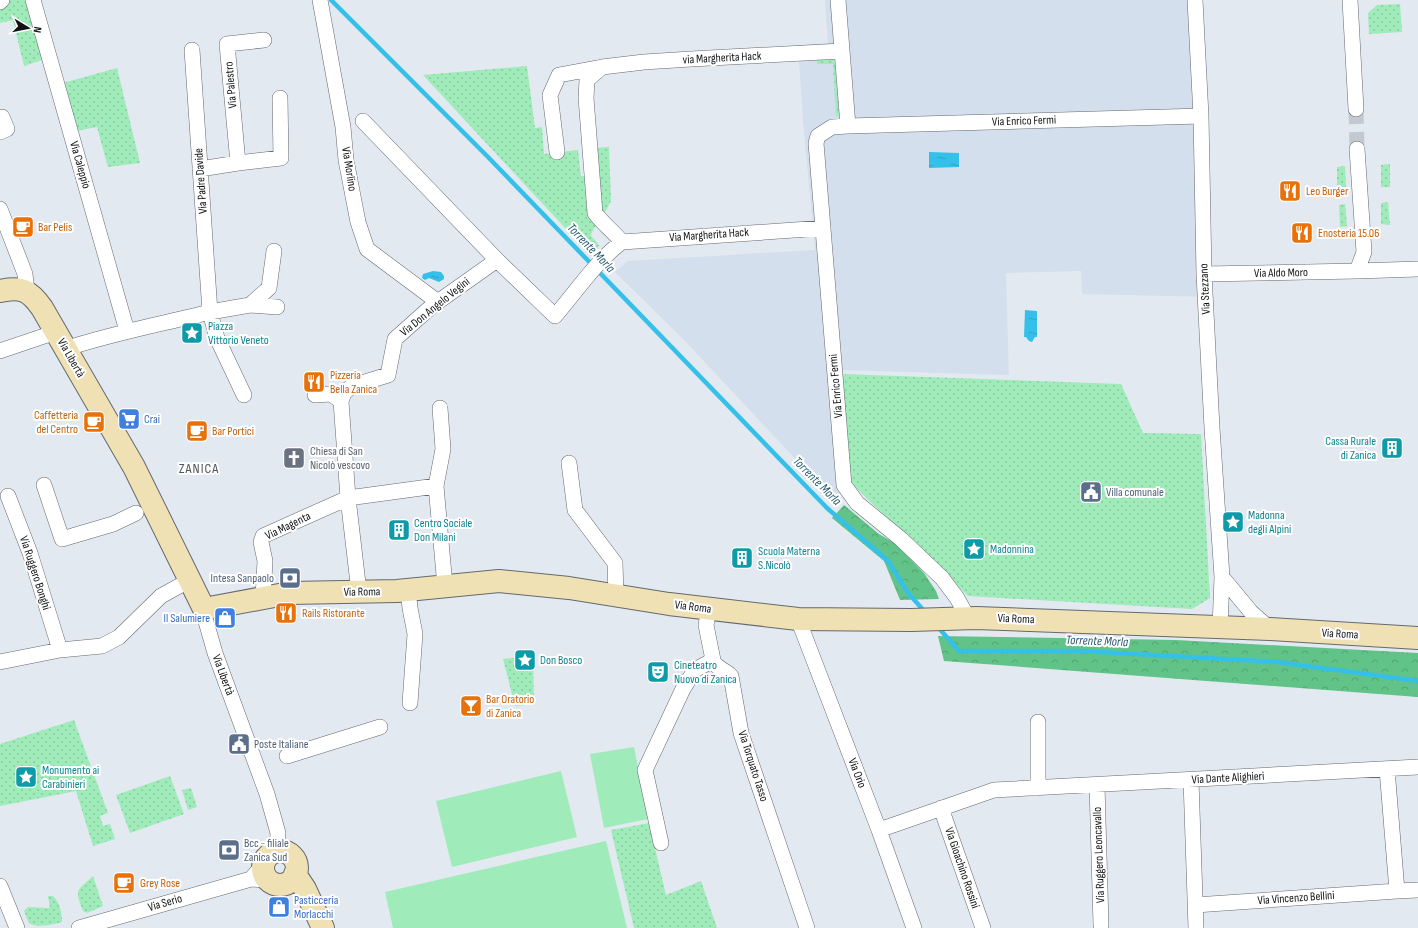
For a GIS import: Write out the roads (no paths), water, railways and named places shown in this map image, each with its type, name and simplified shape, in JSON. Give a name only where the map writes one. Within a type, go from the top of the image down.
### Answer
[{"type":"main road","points":[[0,292],[15,288],[27,292]]},
{"type":"main road","name":"Via Libertà","points":[[27,292],[35,298],[61,340],[134,467],[146,508],[190,580],[204,609]]},
{"type":"main road","name":"Via Roma","points":[[204,609],[290,593],[408,590],[499,581],[569,588],[709,609],[798,618],[911,620],[958,618],[1270,629],[1418,638]]},
{"type":"main road","points":[[297,881],[279,885],[273,884],[267,861],[287,853],[293,858],[296,866],[297,881],[323,928]]},
{"type":"street","name":"Via Caleppio","points":[[34,0],[127,331]]},
{"type":"street","name":"Via Morlino","points":[[320,0],[343,127],[346,160],[358,222],[368,249],[438,302]]},
{"type":"street","points":[[838,0],[848,126]]},
{"type":"street","name":"Via Stezzano","points":[[1195,0],[1201,116],[1204,274],[1222,577],[1220,628]]},
{"type":"street","points":[[1350,0],[1356,109]]},
{"type":"street","name":"Via Palestro","points":[[238,163],[227,44],[264,40]]},
{"type":"street","name":"Via Padre Davide","points":[[192,50],[210,312]]},
{"type":"street","name":"via Margherita Hack","points":[[557,152],[550,95],[559,75],[602,67],[667,61],[842,51]]},
{"type":"street","points":[[363,122],[497,260],[556,316],[602,261],[622,242],[595,213],[586,98],[587,80],[602,67]]},
{"type":"street","points":[[200,169],[281,158],[280,98]]},
{"type":"street","name":"Via Enrico Fermi","points":[[958,618],[953,591],[942,578],[901,539],[857,503],[844,485],[816,143],[818,136],[832,127],[848,126],[1201,116]]},
{"type":"street","points":[[0,132],[7,129],[2,117]]},
{"type":"street","points":[[1357,149],[1364,252],[1357,271]]},
{"type":"street","points":[[0,209],[25,274],[27,292]]},
{"type":"street","name":"Via Margherita Hack","points":[[622,242],[823,228]]},
{"type":"street","points":[[250,305],[269,288],[274,251]]},
{"type":"street","name":"Via Don Angelo Vegini","points":[[341,401],[344,393],[352,386],[388,375],[395,339],[438,302],[497,260]]},
{"type":"street","name":"Via Aldo Moro","points":[[1204,274],[1418,269]]},
{"type":"street","points":[[0,351],[61,340],[127,331],[210,312],[250,305],[277,307]]},
{"type":"street","points":[[210,312],[217,338],[244,395]]},
{"type":"street","points":[[316,395],[331,394],[341,401],[348,498],[360,592]]},
{"type":"street","points":[[440,408],[443,449],[436,486],[445,586]]},
{"type":"street","points":[[569,463],[575,510],[615,563],[616,596]]},
{"type":"street","points":[[44,485],[62,539],[113,524],[146,508]]},
{"type":"street","points":[[348,498],[436,486]]},
{"type":"street","name":"Via Ruggero Bonghi","points":[[8,496],[30,553],[60,650]]},
{"type":"street","name":"Via Magenta","points":[[263,598],[265,561],[261,542],[263,536],[348,498]]},
{"type":"street","points":[[1222,577],[1251,612],[1270,629]]},
{"type":"street","points":[[0,662],[60,650],[102,646],[119,637],[161,596],[190,580]]},
{"type":"street","points":[[408,590],[415,634],[410,703]]},
{"type":"street","name":"Via Libertà","points":[[204,609],[205,618],[215,653],[267,794],[267,861]]},
{"type":"street","points":[[661,843],[645,770],[683,689],[694,670],[712,660],[706,625],[709,609]]},
{"type":"street","name":"Via Orio","points":[[798,618],[879,830],[914,928]]},
{"type":"street","name":"Via Torquato Tasso","points":[[712,660],[717,666],[731,676],[741,733],[807,928]]},
{"type":"street","points":[[1038,722],[1038,788]]},
{"type":"street","points":[[287,756],[380,727]]},
{"type":"street","name":"Via Dante Alighieri","points":[[879,830],[994,790],[1418,767]]},
{"type":"street","points":[[1388,769],[1397,892]]},
{"type":"street","points":[[1191,780],[1196,928]]},
{"type":"street","name":"Via Ruggero Leoncavallo","points":[[1097,785],[1101,924]]},
{"type":"street","name":"Via Gioachino Rossini","points":[[941,808],[983,928]]},
{"type":"street","name":"Via Serio","points":[[79,928],[267,861]]},
{"type":"street","points":[[0,886],[17,928]]},
{"type":"street","name":"Via Vincenzo Bellini","points":[[1195,905],[1418,890]]},
{"type":"water","points":[[929,152],[959,153],[959,167],[929,168]]},
{"type":"water","points":[[433,271],[441,272],[444,279],[439,282],[429,278],[425,280],[422,278],[423,274]]},
{"type":"water","points":[[1025,310],[1037,311],[1037,337],[1035,337],[1032,342],[1024,337]]},
{"type":"waterway","name":"Torrente Morla","points":[[331,0],[488,157],[827,508],[888,561],[908,593],[926,613]]},
{"type":"waterway","name":"Torrente Morla","points":[[937,626],[959,651],[1082,651],[1277,662],[1418,681]]},
{"type":"tunnel","points":[[1356,109],[1357,149]]},
{"type":"place","name":"Leo Burger","points":[[1290,191]]},
{"type":"place","name":"Bar Pelis","points":[[23,227]]},
{"type":"place","name":"Enosteria 15.06","points":[[1302,233]]},
{"type":"place","name":"Piazza Vittorio Veneto","points":[[192,333]]},
{"type":"place","name":"Pizzeria Bella Zanica","points":[[314,382]]},
{"type":"place","name":"Crai","points":[[129,419]]},
{"type":"place","name":"Caffetteria del Centro","points":[[94,422]]},
{"type":"place","name":"Bar Portici","points":[[197,431]]},
{"type":"place","name":"Cassa Rurale di Zanica","points":[[1392,448]]},
{"type":"place","name":"Chiesa di San Nicolò vescovo","points":[[294,458]]},
{"type":"place","name":"Villa comunale","points":[[1091,492]]},
{"type":"place","name":"Madonna degli Alpini","points":[[1233,522]]},
{"type":"place","name":"Centro Sociale Don Milani","points":[[399,530]]},
{"type":"place","name":"Madonnina","points":[[974,549]]},
{"type":"place","name":"Scuola Materna S.Nicolò","points":[[742,558]]},
{"type":"place","name":"Intesa Sanpaolo","points":[[290,578]]},
{"type":"place","name":"Rails Ristorante","points":[[286,613]]},
{"type":"place","name":"Il Salumiere","points":[[225,618]]},
{"type":"place","name":"Don Bosco","points":[[525,660]]},
{"type":"place","name":"Cineteatro Nuovo di Zanica","points":[[658,672]]},
{"type":"place","name":"Bar Oratorio di Zanica","points":[[471,706]]},
{"type":"place","name":"Poste Italiane","points":[[239,744]]},
{"type":"place","name":"Monumento ai Carabinieri","points":[[26,777]]},
{"type":"place","name":"Bcc - filiale Zanica Sud","points":[[229,850]]},
{"type":"place","name":"Grey Rose","points":[[124,883]]},
{"type":"place","name":"Pasticceria Morlacchi","points":[[279,907]]},
{"type":"district","name":"ZANICA","points":[[199,468]]}]
